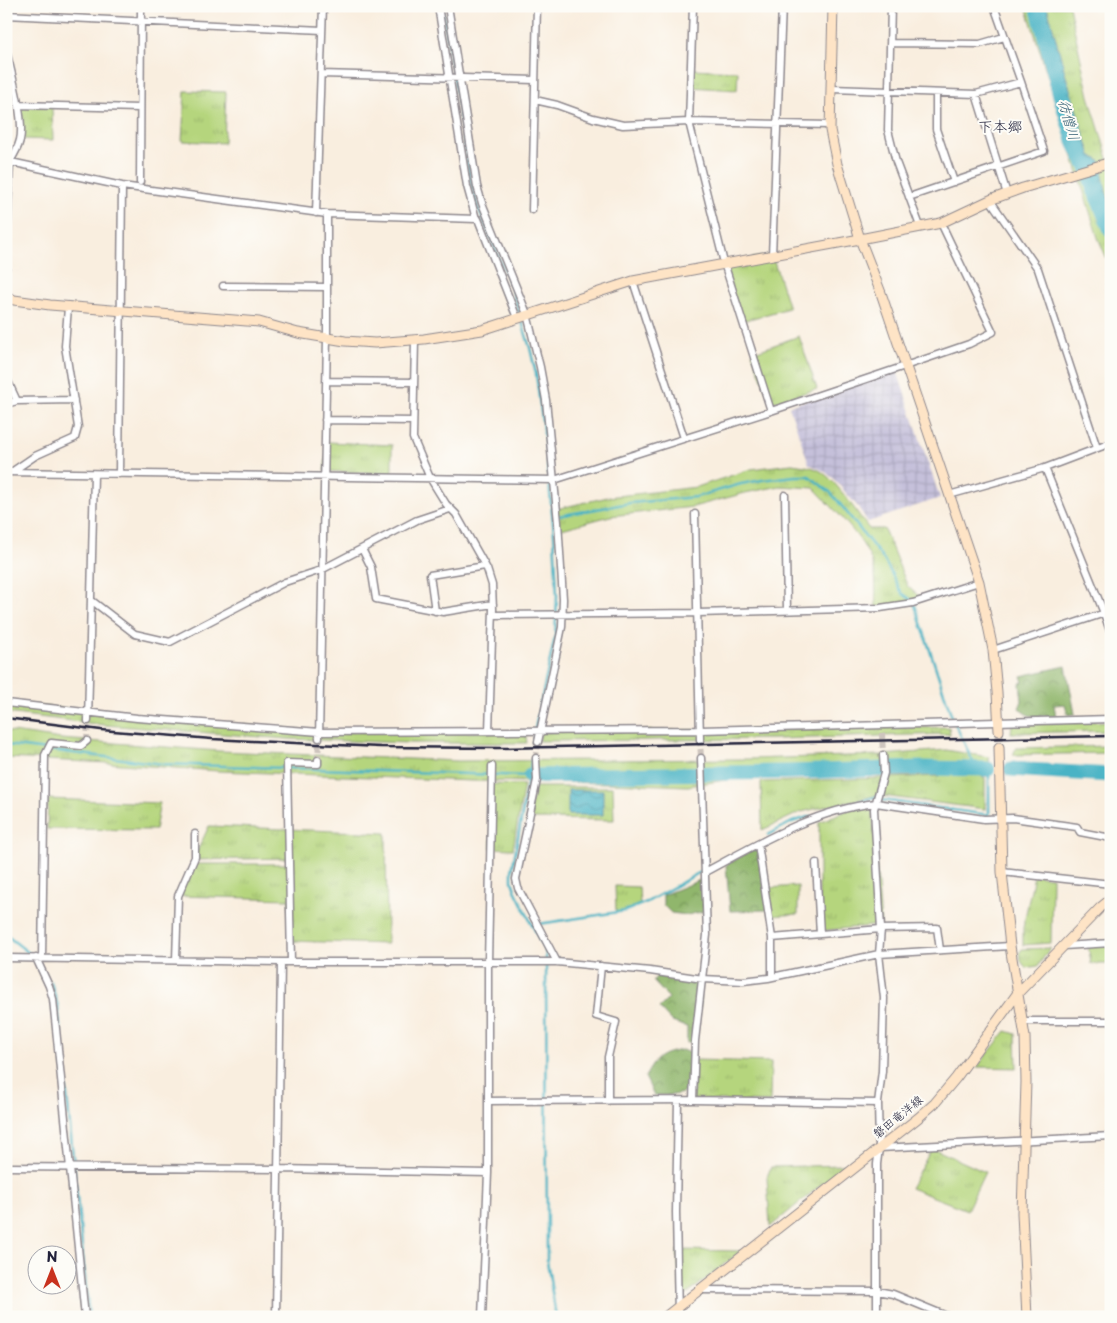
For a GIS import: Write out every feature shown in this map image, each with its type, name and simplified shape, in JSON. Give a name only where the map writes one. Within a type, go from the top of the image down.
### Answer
[{"type":"street","points":[[140,182],[141,6]]},
{"type":"street","points":[[316,213],[323,6]]},
{"type":"street","points":[[438,6],[467,186],[476,219],[478,219],[517,318]]},
{"type":"street","points":[[448,6],[477,186],[482,203],[527,314],[546,400],[562,575],[563,614],[562,627],[538,742]]},
{"type":"street","points":[[532,210],[537,6]]},
{"type":"street","points":[[693,6],[689,122],[724,263],[771,411]]},
{"type":"street","points":[[772,255],[782,6]]},
{"type":"street","points":[[834,6],[830,130],[837,164],[860,239],[881,293],[979,582],[993,650],[998,692],[999,726]]},
{"type":"street","points":[[891,6],[888,130],[896,162],[920,226]]},
{"type":"street","points":[[909,197],[1044,151],[994,6]]},
{"type":"street","points":[[6,15],[322,30]]},
{"type":"street","points":[[890,42],[980,44],[1004,37]]},
{"type":"street","points":[[6,50],[18,105],[21,138],[16,151],[8,161],[6,268]]},
{"type":"street","points":[[321,74],[534,80]]},
{"type":"street","points":[[832,89],[976,94],[1021,82]]},
{"type":"street","points":[[936,93],[936,129],[954,182]]},
{"type":"street","points":[[976,94],[1007,194]]},
{"type":"street","points":[[535,100],[557,105],[593,118],[624,125],[689,122],[830,125]]},
{"type":"street","points":[[18,105],[139,108]]},
{"type":"street","points":[[8,161],[122,186],[316,213],[476,219]]},
{"type":"street","points":[[6,296],[14,300],[68,307],[259,322],[298,333],[327,338],[375,343],[415,340],[482,330],[633,281],[941,223],[990,200],[1110,162]]},
{"type":"street","points":[[119,474],[122,186]]},
{"type":"street","points":[[990,200],[1038,269],[1097,448]]},
{"type":"street","points":[[319,735],[327,338],[327,214]]},
{"type":"street","points":[[9,472],[554,480],[905,366],[969,344],[993,332],[941,223]]},
{"type":"street","points":[[633,281],[684,438]]},
{"type":"street","points":[[223,286],[327,287]]},
{"type":"street","points":[[9,472],[35,456],[75,438],[78,427],[65,346],[68,307]]},
{"type":"street","points":[[415,340],[413,438],[430,478],[450,509],[456,514],[485,566],[492,585],[493,615],[489,731]]},
{"type":"street","points":[[6,377],[17,401]]},
{"type":"street","points":[[326,381],[414,382]]},
{"type":"street","points":[[6,404],[17,401],[74,400]]},
{"type":"street","points":[[325,420],[414,421]]},
{"type":"street","points":[[949,495],[1045,468],[1111,443]]},
{"type":"street","points":[[1045,468],[1107,612],[1111,634]]},
{"type":"street","points":[[88,721],[94,474]]},
{"type":"street","points":[[785,495],[787,610]]},
{"type":"street","points":[[91,600],[135,634],[170,642],[284,582],[321,570],[417,520],[450,509]]},
{"type":"street","points":[[694,514],[700,740]]},
{"type":"street","points":[[362,549],[371,567],[376,599],[443,612],[493,604]]},
{"type":"street","points":[[434,611],[430,575],[485,566]]},
{"type":"street","points":[[493,615],[880,608],[912,603],[979,582]]},
{"type":"street","points":[[993,650],[1107,612]]},
{"type":"street","points":[[6,704],[319,735],[489,731],[882,729],[999,726],[1111,719]]},
{"type":"street","points":[[85,1317],[53,999],[39,958],[45,756],[51,743],[81,746],[86,741]]},
{"type":"street","points":[[1000,747],[1002,872],[1010,946],[1025,1038],[1026,1082],[1022,1213],[1027,1317]]},
{"type":"street","points":[[877,1317],[878,1103],[882,1071],[884,998],[879,954],[881,929],[874,809],[884,773],[883,756]]},
{"type":"street","points":[[536,758],[537,780],[516,879],[518,888],[557,962]]},
{"type":"street","points":[[693,1100],[695,1041],[707,935],[701,758]]},
{"type":"street","points":[[290,962],[287,763],[318,764],[318,760]]},
{"type":"street","points":[[482,1317],[488,1173],[488,963],[492,766]]},
{"type":"street","points":[[705,872],[798,824],[860,805],[876,803],[984,819],[1013,818],[1077,827],[1080,832],[1111,838]]},
{"type":"street","points":[[176,960],[178,896],[195,857],[195,834]]},
{"type":"street","points":[[758,844],[772,938],[772,977]]},
{"type":"street","points":[[816,864],[820,934]]},
{"type":"street","points":[[1002,872],[1111,884]]},
{"type":"street","name":"磐田竜洋線","points":[[665,1317],[678,1312],[701,1290],[935,1103],[956,1078],[1017,994],[1111,899]]},
{"type":"street","points":[[772,938],[881,929],[937,928],[940,950]]},
{"type":"street","points":[[1064,946],[1111,943]]},
{"type":"street","points":[[6,958],[281,962],[557,962],[650,971],[703,979],[743,981],[772,977],[879,954],[1010,946]]},
{"type":"street","points":[[276,1317],[281,962]]},
{"type":"street","points":[[601,966],[596,1016],[616,1022],[608,1057],[608,1101]]},
{"type":"street","points":[[1022,1020],[1111,1021]]},
{"type":"street","points":[[488,1101],[693,1100],[878,1103]]},
{"type":"street","points":[[678,1101],[676,1212],[678,1312]]},
{"type":"street","points":[[879,1148],[1111,1136]]},
{"type":"street","points":[[6,1167],[488,1173]]},
{"type":"street","points":[[701,1290],[877,1291],[893,1294],[948,1317]]},
{"type":"shaded area","points":[[897,371],[940,498],[868,522],[858,507],[833,478],[824,471],[809,464],[789,406]]},
{"type":"green space","points":[[1026,6],[1069,6],[1089,96],[1111,168],[1111,268],[1098,238]]},
{"type":"green space","points":[[691,69],[738,71],[737,90],[690,87]]},
{"type":"green space","points":[[185,91],[226,92],[224,143],[182,141]]},
{"type":"green space","points":[[18,105],[52,106],[53,140],[21,139]]},
{"type":"green space","points":[[772,255],[789,308],[742,321],[724,263]]},
{"type":"green space","points":[[799,336],[817,389],[771,403],[752,353]]},
{"type":"green space","points":[[328,442],[392,445],[392,474],[324,471]]},
{"type":"green space","points":[[792,464],[811,467],[822,472],[841,490],[869,529],[884,529],[908,587],[924,600],[876,608],[875,575],[868,554],[847,524],[814,488],[780,486],[693,507],[610,516],[558,530],[556,509],[608,497],[697,487],[751,469]]},
{"type":"green space","points":[[1066,666],[1075,714],[1068,715],[1065,704],[1054,705],[1056,716],[1031,716],[1019,708],[1022,701],[1020,683],[1023,682],[1021,676]]},
{"type":"green space","points":[[6,703],[318,732],[525,732],[527,743],[411,743],[288,739],[105,725],[6,713]]},
{"type":"green space","points":[[1111,721],[1111,731],[1011,733],[1012,724]]},
{"type":"green space","points":[[949,727],[950,734],[776,739],[539,741],[541,732]]},
{"type":"green space","points":[[6,731],[61,739],[219,751],[458,761],[749,759],[883,755],[946,750],[989,757],[990,776],[981,776],[985,778],[985,809],[883,796],[888,778],[939,776],[744,777],[688,786],[472,781],[218,771],[6,758]]},
{"type":"green space","points":[[1111,746],[1111,753],[1013,755],[1016,748]]},
{"type":"green space","points":[[883,778],[878,795],[801,812],[762,830],[761,782]]},
{"type":"green space","points":[[492,784],[524,785],[513,849],[491,848]]},
{"type":"green space","points":[[535,787],[613,787],[614,820],[528,819]]},
{"type":"green space","points":[[48,799],[160,803],[155,830],[47,829]]},
{"type":"green space","points":[[872,804],[881,925],[819,931],[819,822],[860,805]]},
{"type":"green space","points":[[209,826],[386,833],[387,944],[290,941],[289,899],[178,896],[192,864],[289,864],[289,858],[193,860]]},
{"type":"green space","points":[[758,847],[768,910],[730,911],[726,865]]},
{"type":"green space","points":[[1034,875],[1052,877],[1051,943],[1023,945],[1023,928]]},
{"type":"green space","points":[[700,880],[706,899],[706,911],[687,915],[671,913],[663,905],[663,895]]},
{"type":"green space","points":[[615,886],[639,887],[640,905],[616,913]]},
{"type":"green space","points":[[798,886],[798,914],[772,916],[768,888]]},
{"type":"green space","points":[[1111,943],[1111,964],[1091,964],[1088,944]]},
{"type":"green space","points":[[1050,948],[1038,966],[1026,968],[1021,961],[1020,952],[1022,949]]},
{"type":"green space","points":[[657,976],[695,983],[701,999],[695,1041],[687,1043],[687,1027],[672,1022],[659,1008],[669,998],[653,981]]},
{"type":"green space","points":[[1006,1031],[1016,1034],[1017,1068],[977,1067]]},
{"type":"green space","points":[[682,1050],[690,1053],[694,1086],[681,1094],[654,1095],[645,1077],[649,1070],[659,1058],[668,1053]]},
{"type":"green space","points":[[695,1060],[771,1062],[770,1102],[693,1100]]},
{"type":"green space","points":[[932,1148],[985,1172],[967,1210],[910,1188]]},
{"type":"green space","points":[[845,1165],[770,1227],[767,1177],[771,1167]]},
{"type":"green space","points":[[677,1250],[741,1251],[681,1299]]},
{"type":"water","points":[[1038,6],[1047,6],[1066,76],[1091,155],[1100,161],[1111,206],[1111,230],[1088,169],[1078,149],[1058,86]]},
{"type":"water","points":[[568,790],[603,790],[603,815],[568,815]]},
{"type":"waterway","points":[[442,6],[470,178],[478,208],[511,286],[530,348],[536,374],[545,443],[554,533],[557,596],[555,637],[533,742]]},
{"type":"waterway","name":"彷僧川","points":[[1037,6],[1075,144],[1089,172],[1093,187],[1111,230]]},
{"type":"waterway","points":[[552,517],[630,503],[696,497],[741,484],[795,476],[809,476],[830,492],[884,560],[902,593],[914,602],[952,717],[976,768],[989,771],[989,815],[882,800],[875,797],[852,804]]},
{"type":"waterway","points":[[6,745],[164,764],[530,776]]},
{"type":"waterway","points":[[532,758],[512,871],[512,881],[546,953],[547,1261],[556,1317]]},
{"type":"waterway","points":[[530,776],[922,768],[988,769]]},
{"type":"waterway","points":[[1011,769],[1111,775]]},
{"type":"waterway","points":[[768,835],[792,822],[811,816]]},
{"type":"waterway","points":[[532,925],[625,911],[647,902],[704,870]]},
{"type":"waterway","points":[[6,935],[34,957]]},
{"type":"waterway","points":[[51,982],[58,1006],[89,1317]]},
{"type":"tunnel","points":[[87,741],[88,721]]},
{"type":"tunnel","points":[[999,731],[999,747]]},
{"type":"tunnel","points":[[882,733],[883,755]]},
{"type":"tunnel","points":[[318,760],[319,738]]},
{"type":"tunnel","points":[[700,740],[701,758]]},
{"type":"tunnel","points":[[536,758],[538,742]]},
{"type":"railway","points":[[6,718],[101,730],[212,739],[380,747],[497,748],[1111,736]]},
{"type":"district","name":"下本郷","points":[[1000,127]]}]
